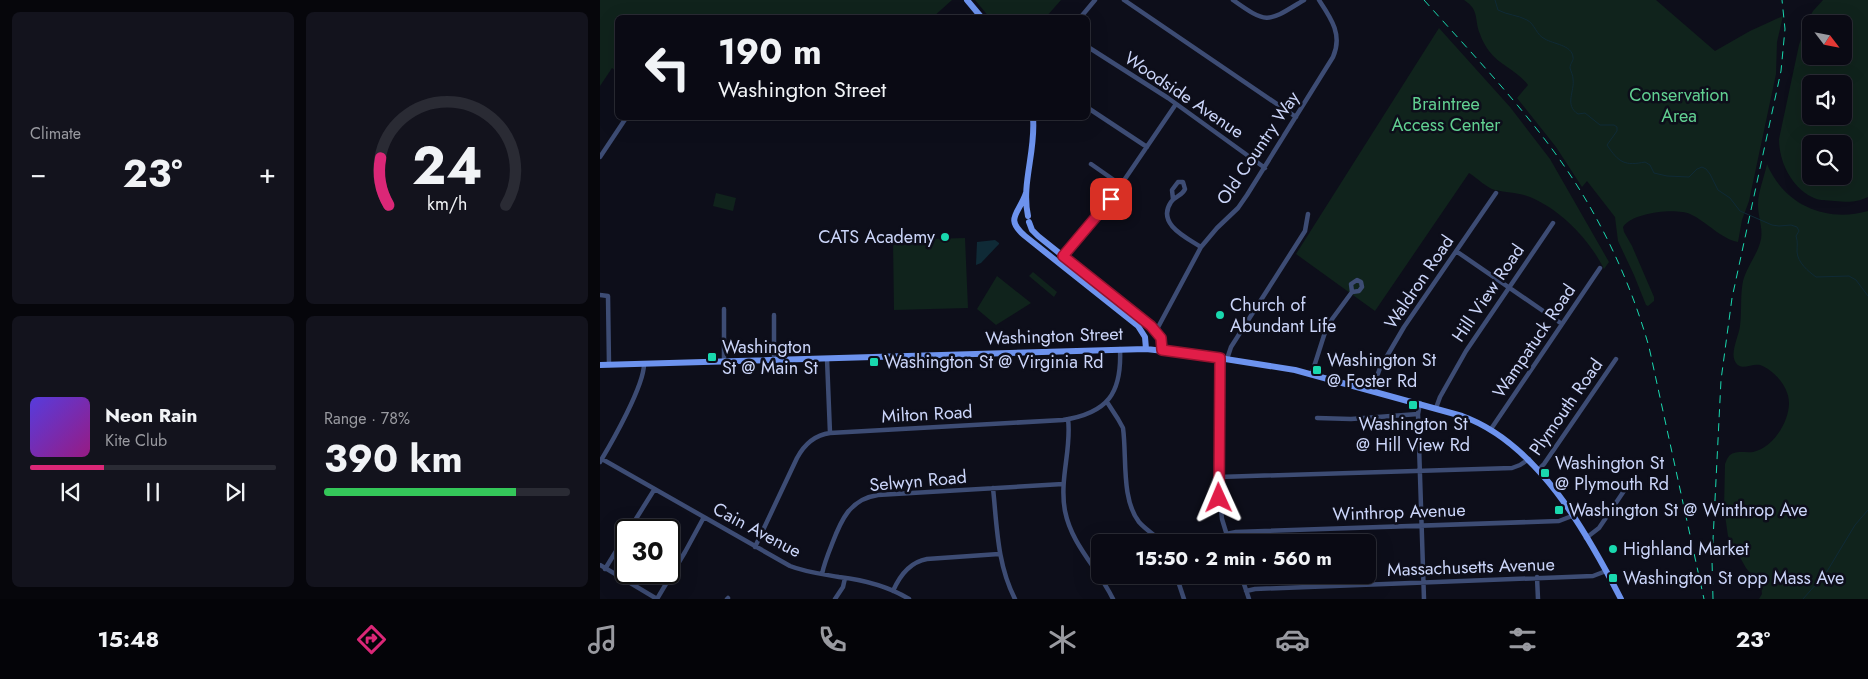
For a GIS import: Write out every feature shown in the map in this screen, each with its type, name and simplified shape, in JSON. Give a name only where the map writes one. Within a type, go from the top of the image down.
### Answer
[{"type":"main road","points":[[967,0],[980,15]]},
{"type":"main road","points":[[1033,120],[1032,150],[1026,193],[1029,219],[1034,232],[1156,331],[1161,338],[1162,350]]},
{"type":"main road","points":[[1026,193],[1015,216],[1013,223],[1016,227],[1138,326],[1145,336],[1146,349]]},
{"type":"main road","points":[[1015,216],[1022,213],[1029,219]]},
{"type":"main road","points":[[1016,227],[1024,228],[1029,219]]},
{"type":"main road","name":"Washington Street","points":[[600,365],[1146,349],[1223,358],[1312,374],[1469,418],[1508,440],[1529,459],[1572,516],[1621,599]]},
{"type":"street","points":[[1082,15],[1095,0]]},
{"type":"street","points":[[1124,0],[1296,117]]},
{"type":"street","points":[[1233,0],[1255,16],[1265,19],[1278,16],[1304,0]]},
{"type":"street","name":"Old Country Way","points":[[1156,331],[1201,247],[1238,208],[1326,69],[1337,47],[1336,29],[1319,0]]},
{"type":"street","name":"Woodside Avenue","points":[[1090,48],[1176,104],[1264,168]]},
{"type":"street","points":[[1058,262],[1121,185],[1176,104]]},
{"type":"street","points":[[1090,109],[1147,147]]},
{"type":"street","points":[[600,157],[625,120]]},
{"type":"street","points":[[1091,164],[1121,185]]},
{"type":"street","name":"Waldron Road","points":[[1372,390],[1380,368],[1396,340],[1496,193]]},
{"type":"street","points":[[1173,199],[1167,212],[1171,225],[1182,235],[1201,247]]},
{"type":"street","points":[[1226,534],[1221,514],[1219,477],[1223,358],[1305,230],[1308,214]]},
{"type":"street","name":"Hill View Road","points":[[1436,408],[1463,355],[1553,223]]},
{"type":"street","points":[[1456,252],[1562,324]]},
{"type":"street","name":"Wampatuck Road","points":[[1491,429],[1600,268]]},
{"type":"street","points":[[1312,374],[1327,326],[1352,292]]},
{"type":"street","points":[[600,295],[608,296],[609,365]]},
{"type":"street","points":[[724,309],[724,362]]},
{"type":"street","points":[[774,315],[774,360]]},
{"type":"street","points":[[1120,349],[1117,385],[1107,402],[1123,428],[1131,507],[1140,523],[1153,534]]},
{"type":"street","points":[[827,358],[830,433]]},
{"type":"street","name":"Plymouth Road","points":[[1538,470],[1616,359]]},
{"type":"street","points":[[601,461],[619,428],[641,379],[644,364]]},
{"type":"street","name":"Milton Road","points":[[756,547],[799,454],[814,439],[830,433],[1068,419],[1087,414],[1107,402]]},
{"type":"street","points":[[1420,404],[1418,414],[1424,599]]},
{"type":"street","points":[[1317,418],[1351,419],[1418,414]]},
{"type":"street","points":[[1068,419],[1063,484],[1065,511],[1072,534],[1113,599]]},
{"type":"street","points":[[1219,477],[1512,468],[1529,459]]},
{"type":"street","name":"Cain Avenue","points":[[601,461],[794,567],[871,583],[909,599]]},
{"type":"street","points":[[1586,538],[1601,525],[1632,479]]},
{"type":"street","name":"Selwyn Road","points":[[822,574],[843,517],[852,506],[863,499],[878,495],[1063,484]]},
{"type":"street","points":[[992,488],[999,554],[1014,599]]},
{"type":"street","points":[[636,519],[654,490]]},
{"type":"street","name":"Winthrop Avenue","points":[[1226,534],[1236,532],[1559,521],[1572,516]]},
{"type":"street","points":[[600,565],[657,599],[704,517]]},
{"type":"street","points":[[606,569],[615,554]]},
{"type":"street","points":[[893,591],[906,570],[918,561],[999,554]]},
{"type":"street","name":"Massachusetts Avenue","points":[[1246,591],[1256,589],[1593,576],[1606,571]]},
{"type":"street","points":[[1537,577],[1538,599]]},
{"type":"street","points":[[834,599],[843,587],[845,578]]},
{"type":"street","points":[[1179,584],[1184,599]]},
{"type":"street","points":[[1243,584],[1249,599]]},
{"type":"green space","points":[[600,0],[952,0],[935,15],[615,15],[615,70],[612,68],[600,86]]},
{"type":"green space","points":[[975,0],[1061,0],[1048,15],[988,15]]},
{"type":"green space","name":"Conservation Area","points":[[1464,0],[1656,0],[1715,51],[1750,31],[1783,16],[1777,42],[1776,74],[1749,201],[1742,220],[1738,242],[1684,212],[1655,213],[1628,222],[1623,227],[1624,232],[1654,297],[1654,301],[1648,306],[1646,305],[1618,241],[1615,217],[1587,181],[1582,187],[1556,147],[1517,98],[1528,85],[1519,75],[1489,51],[1478,29],[1475,11]]},
{"type":"green space","points":[[1823,0],[1868,0],[1868,197],[1851,202],[1820,200],[1805,193],[1792,180],[1781,156],[1779,139],[1802,36],[1802,65],[1852,65],[1852,15],[1811,15]]},
{"type":"green space","name":"Braintree Access Center","points":[[1439,28],[1510,107],[1550,159],[1609,262],[1604,269],[1582,236],[1553,210],[1530,197],[1492,189],[1469,173],[1375,311],[1296,254]]},
{"type":"green space","points":[[1767,164],[1774,178],[1784,190],[1795,200],[1808,207],[1822,212],[1837,214],[1868,211],[1868,599],[1759,599],[1762,594],[1761,586],[1746,568],[1728,536],[1724,508],[1725,464],[1732,454],[1760,450],[1773,440],[1783,426],[1789,403],[1784,385],[1765,367],[1754,365],[1744,367],[1738,365],[1734,359],[1735,345],[1740,326],[1743,281],[1761,239],[1758,200]]},
{"type":"green space","points":[[716,193],[736,198],[733,211],[713,206]]},
{"type":"green space","points":[[965,238],[968,308],[894,310],[893,240]]},
{"type":"green space","points":[[1033,272],[1057,292],[1054,297],[1029,276]]},
{"type":"green space","points":[[997,276],[1031,303],[996,325],[977,309]]},
{"type":"water","points":[[995,240],[999,244],[981,263],[976,265],[977,242]]},
{"type":"waterway","points":[[1495,0],[1498,10],[1527,20],[1542,37],[1566,47],[1572,53],[1573,58],[1570,68],[1573,76],[1572,106],[1578,114],[1585,113],[1600,125],[1614,125],[1617,127],[1617,131],[1607,145],[1615,156],[1627,163],[1645,162],[1650,165],[1654,173],[1667,176],[1689,177],[1697,169],[1702,167],[1706,169],[1718,190],[1730,198],[1740,211],[1772,225],[1791,225],[1797,227],[1799,231],[1796,236],[1799,260],[1813,275],[1816,277],[1849,276],[1856,280],[1868,296]]},
{"type":"waterway","points":[[1803,599],[1826,573],[1855,525],[1868,510]]},
{"type":"railway","points":[[1424,0],[1532,122],[1563,164],[1594,213],[1620,265],[1649,347],[1704,599]]},
{"type":"railway","points":[[1713,599],[1712,560],[1721,380],[1732,298],[1781,71],[1785,29],[1782,0]]},
{"type":"place","name":"CATS Academy","points":[[945,237]]},
{"type":"place","name":"Church of Abundant Life","points":[[1220,315]]},
{"type":"place","name":"Washington St @ Main St","points":[[712,357]]},
{"type":"place","name":"Washington St @ Virginia Rd","points":[[874,362]]},
{"type":"place","name":"Washington St @ Foster Rd","points":[[1317,370]]},
{"type":"place","name":"Washington St @ Hill View Rd","points":[[1413,405]]},
{"type":"place","name":"Washington St @ Plymouth Rd","points":[[1545,473]]},
{"type":"place","name":"Washington St @ Winthrop Ave","points":[[1559,510]]},
{"type":"place","name":"Highland Market","points":[[1613,549]]},
{"type":"place","name":"Washington St opp Mass Ave","points":[[1613,578]]},
{"type":"route","points":[[1111,199],[1063,256],[1151,326],[1161,338],[1162,350],[1220,358],[1219,498]]}]
